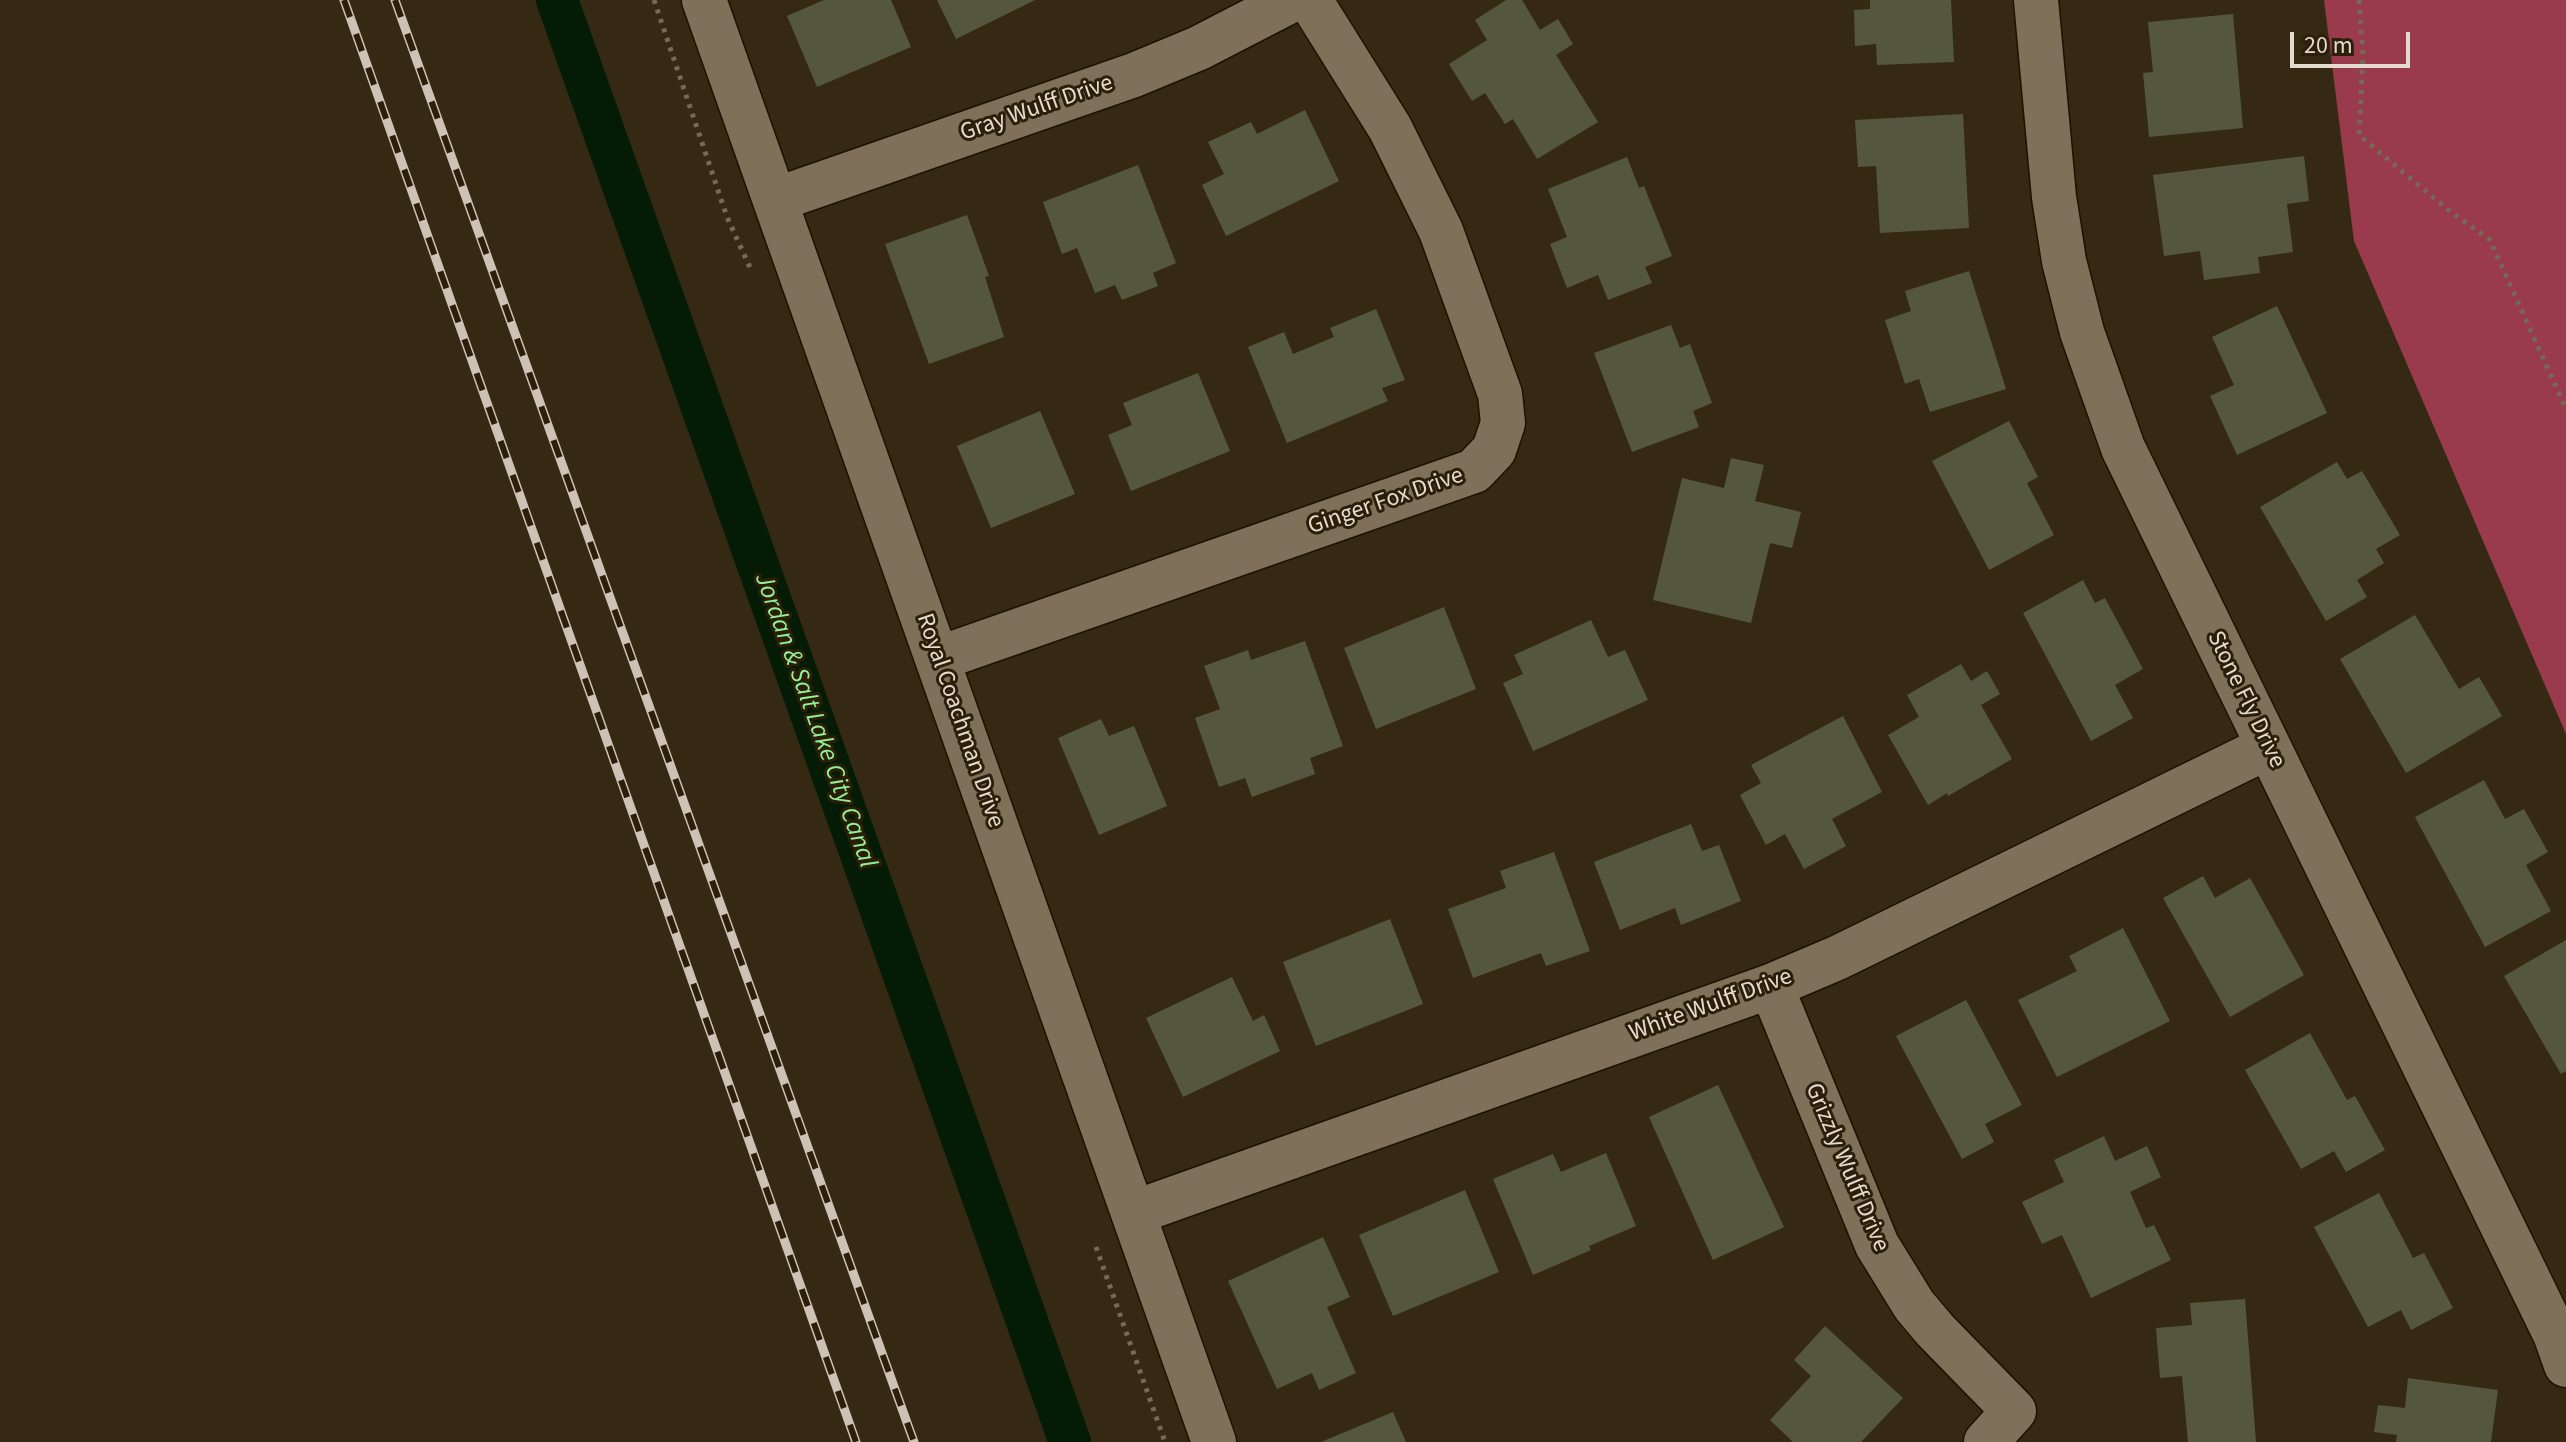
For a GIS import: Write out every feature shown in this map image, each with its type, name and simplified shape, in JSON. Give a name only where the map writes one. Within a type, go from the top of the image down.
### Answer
[{"type":"street","name":"Royal Coachman Drive","points":[[704,0],[1214,1442]]},
{"type":"street","name":"Gray Wulff Drive","points":[[775,200],[1134,75],[1199,48],[1292,0]]},
{"type":"street","name":"Ginger Fox Drive","points":[[937,659],[1474,471],[1494,450],[1503,423],[1500,394],[1441,231],[1390,128],[1310,0]]},
{"type":"street","name":"Stone Fly Drive","points":[[2036,0],[2054,197],[2064,261],[2082,332],[2123,448],[2555,1334],[2566,1365]]},
{"type":"street","name":"White Wulff Drive","points":[[1133,1213],[1771,986],[1837,958],[2268,747]]},
{"type":"street","name":"Grizzly Wulff Drive","points":[[1771,986],[1877,1245],[1914,1305],[2014,1411],[1986,1442]]},
{"type":"path","points":[[2359,0],[2363,55],[2359,135],[2447,209],[2490,240],[2566,409]]},
{"type":"shaded area","points":[[2324,0],[2566,0],[2566,734],[2354,241]]},
{"type":"building","points":[[824,0],[891,0],[911,47],[817,87],[787,16]]},
{"type":"building","points":[[937,0],[1035,0],[956,39]]},
{"type":"building","points":[[1506,0],[1522,0],[1540,30],[1558,19],[1573,44],[1556,55],[1598,122],[1537,159],[1513,119],[1505,124],[1485,93],[1472,101],[1449,64],[1487,40],[1475,20]]},
{"type":"building","points":[[1870,0],[1951,0],[1954,62],[1877,65],[1876,44],[1855,46],[1854,10],[1870,9]]},
{"type":"building","points":[[2233,14],[2243,128],[2149,137],[2143,73],[2153,72],[2148,22]]},
{"type":"building","points":[[1305,110],[1339,181],[1226,236],[1202,185],[1224,174],[1208,142],[1251,122],[1257,134]]},
{"type":"building","points":[[1963,114],[1969,228],[1880,233],[1876,166],[1858,167],[1855,120]]},
{"type":"building","points":[[2304,156],[2309,201],[2287,204],[2293,252],[2258,257],[2260,273],[2204,280],[2200,251],[2164,256],[2153,175]]},
{"type":"building","points":[[1627,157],[1639,188],[1644,186],[1672,256],[1645,267],[1652,283],[1608,300],[1598,275],[1567,288],[1550,244],[1567,237],[1548,189]]},
{"type":"building","points":[[1138,165],[1176,263],[1153,273],[1158,286],[1122,300],[1115,285],[1095,293],[1077,248],[1062,254],[1043,202]]},
{"type":"building","points":[[967,215],[989,276],[985,277],[1004,337],[929,364],[885,244]]},
{"type":"building","points":[[1969,271],[2006,389],[1930,412],[1919,379],[1905,384],[1885,320],[1911,311],[1905,291]]},
{"type":"building","points":[[2277,306],[2327,413],[2237,455],[2210,396],[2234,385],[2212,337]]},
{"type":"building","points":[[1376,309],[1405,380],[1382,388],[1388,401],[1287,443],[1248,347],[1284,332],[1293,354],[1334,337],[1330,328]]},
{"type":"building","points":[[1671,325],[1680,348],[1690,344],[1712,403],[1693,411],[1699,427],[1632,452],[1594,353]]},
{"type":"building","points":[[1198,373],[1230,451],[1131,491],[1108,435],[1132,425],[1123,403]]},
{"type":"building","points":[[1040,411],[1075,494],[991,528],[957,446]]},
{"type":"building","points":[[2009,421],[2038,477],[2027,483],[2054,535],[1989,570],[1932,461]]},
{"type":"building","points":[[1731,458],[1764,465],[1755,501],[1801,512],[1792,548],[1770,543],[1751,623],[1653,600],[1682,478],[1724,488]]},
{"type":"building","points":[[2337,462],[2347,479],[2362,471],[2400,535],[2376,549],[2384,563],[2357,580],[2367,597],[2326,621],[2260,507]]},
{"type":"building","points":[[2083,580],[2095,603],[2105,598],[2143,669],[2115,685],[2133,718],[2091,741],[2023,613]]},
{"type":"building","points":[[1444,607],[1476,689],[1376,729],[1344,648]]},
{"type":"building","points":[[2415,615],[2459,689],[2479,677],[2502,716],[2406,773],[2340,659]]},
{"type":"building","points":[[1591,620],[1608,657],[1625,650],[1648,700],[1533,751],[1503,683],[1523,674],[1514,655]]},
{"type":"building","points":[[1305,641],[1343,746],[1310,758],[1315,774],[1252,797],[1245,778],[1219,787],[1195,718],[1220,709],[1204,666],[1248,650],[1251,660]]},
{"type":"building","points":[[1961,664],[1971,681],[1987,671],[2000,694],[1981,705],[2012,759],[1928,805],[1888,735],[1919,717],[1907,695]]},
{"type":"building","points":[[1843,716],[1882,792],[1832,819],[1846,846],[1804,869],[1785,834],[1766,845],[1740,795],[1761,783],[1751,765]]},
{"type":"building","points":[[1101,719],[1109,736],[1134,726],[1167,806],[1099,835],[1058,738]]},
{"type":"building","points":[[2484,780],[2505,819],[2524,809],[2548,852],[2526,865],[2551,911],[2485,947],[2415,817]]},
{"type":"building","points":[[1691,824],[1702,851],[1719,845],[1741,901],[1681,925],[1675,908],[1620,930],[1594,862]]},
{"type":"building","points":[[1554,852],[1590,951],[1546,966],[1541,953],[1473,978],[1448,909],[1506,888],[1500,871]]},
{"type":"building","points":[[2203,876],[2215,898],[2250,878],[2304,975],[2230,1017],[2163,898]]},
{"type":"building","points":[[1390,919],[1423,1004],[1316,1046],[1283,962]]},
{"type":"building","points":[[2123,928],[2170,1021],[2057,1077],[2018,1000],[2077,971],[2069,956]]},
{"type":"building","points":[[2566,940],[2566,1071],[2561,1074],[2504,976]]},
{"type":"building","points":[[1232,977],[1253,1021],[1264,1015],[1280,1051],[1183,1097],[1146,1018]]},
{"type":"building","points":[[1966,1000],[2022,1105],[1985,1124],[1994,1142],[1962,1159],[1896,1036]]},
{"type":"building","points":[[2310,1033],[2347,1100],[2355,1096],[2385,1150],[2346,1172],[2334,1151],[2301,1169],[2245,1070]]},
{"type":"building","points":[[1718,1085],[1784,1227],[1713,1260],[1649,1117]]},
{"type":"building","points":[[2104,1136],[2115,1161],[2147,1146],[2161,1177],[2130,1192],[2146,1228],[2154,1225],[2171,1260],[2091,1298],[2062,1235],[2042,1244],[2022,1202],[2064,1182],[2054,1160]]},
{"type":"building","points":[[1606,1153],[1636,1226],[1533,1275],[1493,1179],[1553,1154],[1561,1172]]},
{"type":"building","points":[[1465,1190],[1499,1272],[1393,1316],[1359,1235]]},
{"type":"building","points":[[2379,1193],[2413,1258],[2424,1253],[2453,1308],[2411,1330],[2401,1310],[2368,1327],[2314,1227]]},
{"type":"building","points":[[1323,1237],[1350,1297],[1327,1307],[1356,1373],[1319,1390],[1312,1373],[1277,1389],[1228,1281]]},
{"type":"building","points":[[2245,1299],[2256,1442],[2188,1442],[2182,1376],[2160,1378],[2156,1328],[2192,1325],[2190,1303]]},
{"type":"building","points":[[1825,1326],[1903,1398],[1861,1442],[1793,1442],[1770,1420],[1811,1376],[1794,1360]]},
{"type":"building","points":[[2408,1378],[2498,1390],[2491,1442],[2396,1442],[2397,1435],[2374,1432],[2378,1405],[2405,1408]]},
{"type":"building","points":[[1393,1412],[1406,1442],[1321,1442]]},
{"type":"waterway","name":"Jordan & Salt Lake City Canal","points":[[557,0],[1070,1442]]},
{"type":"railway","points":[[344,0],[856,1442]]},
{"type":"railway","points":[[395,0],[914,1442]]}]
